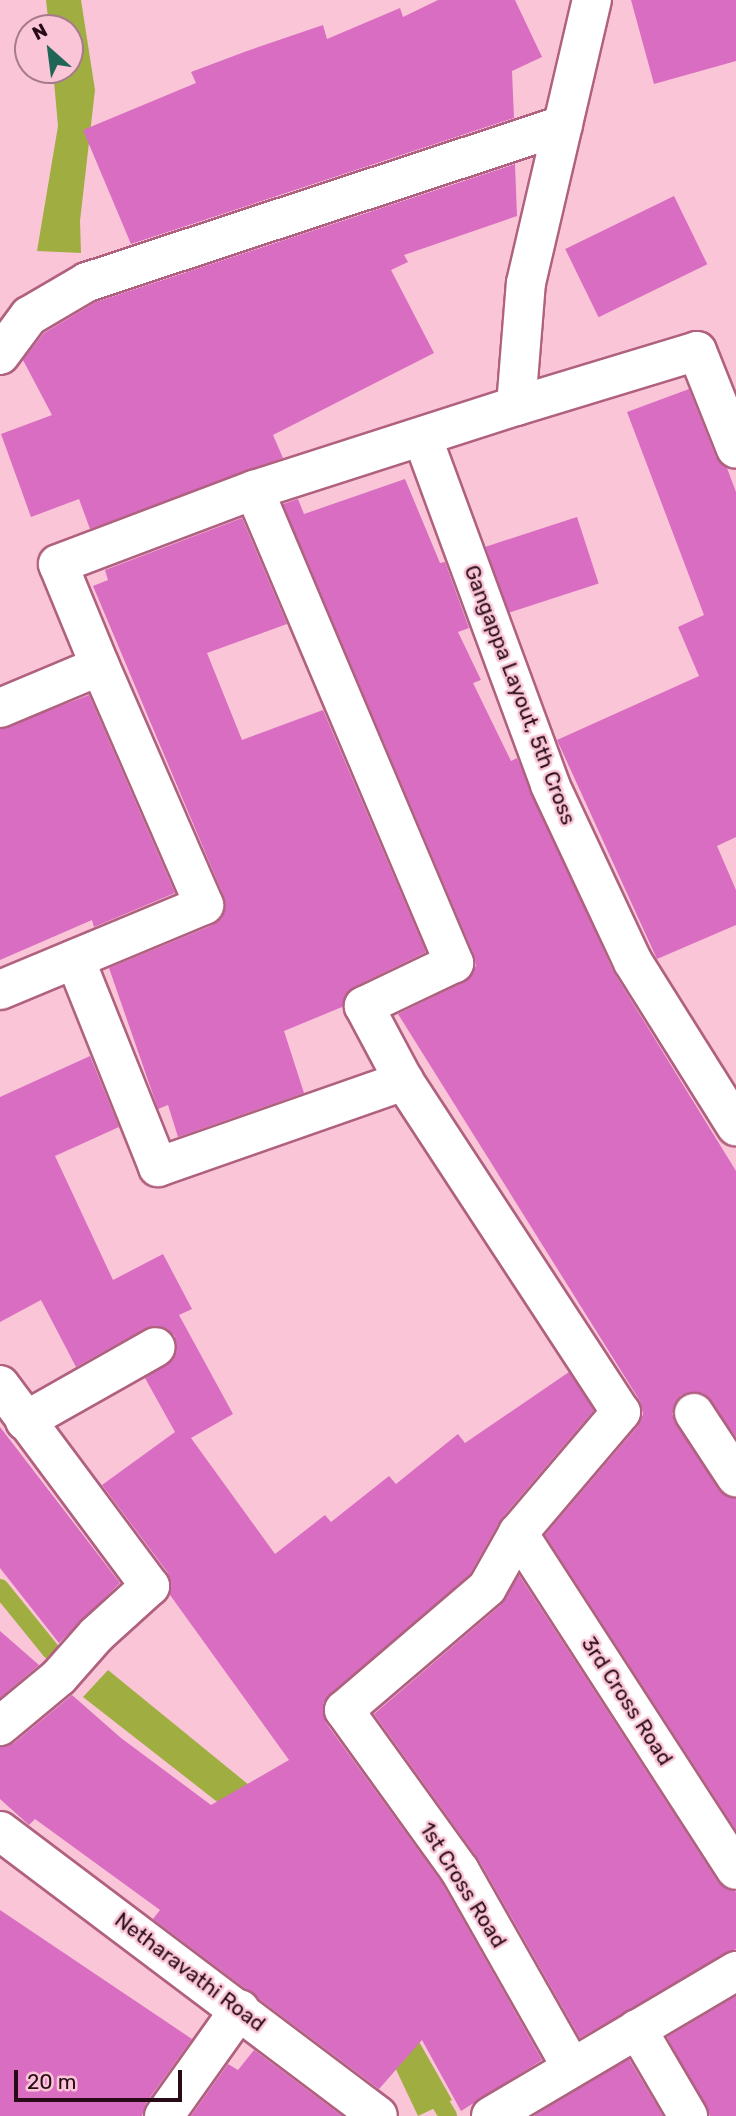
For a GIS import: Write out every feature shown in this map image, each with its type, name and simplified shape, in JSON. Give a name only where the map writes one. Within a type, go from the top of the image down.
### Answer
[{"type":"street","points":[[516,406],[526,283],[592,0]]},
{"type":"street","points":[[0,355],[29,316],[87,282],[563,125]]},
{"type":"street","points":[[0,990],[204,905],[58,564],[254,490],[697,351],[736,449]]},
{"type":"street","name":"Gangappa Layout, 5th Cross","points":[[423,439],[550,785],[633,962],[736,1126]]},
{"type":"street","points":[[254,490],[454,962],[363,1006],[404,1081],[621,1412],[518,1533]]},
{"type":"street","points":[[0,708],[100,666]]},
{"type":"street","points":[[75,959],[158,1167],[404,1081]]},
{"type":"street","points":[[25,1420],[156,1347]]},
{"type":"street","points":[[0,1385],[150,1586],[96,1635],[59,1676],[0,1726]]},
{"type":"street","points":[[694,1413],[736,1477]]},
{"type":"street","name":"1st Cross Road","points":[[518,1533],[487,1588],[344,1710],[460,1871],[571,2066]]},
{"type":"street","name":"3rd Cross Road","points":[[518,1533],[736,1870]]},
{"type":"street","name":"Netharavathi Road","points":[[0,1831],[240,2009],[378,2116]]},
{"type":"street","points":[[491,2116],[736,1970]]},
{"type":"street","points":[[164,2116],[240,2009]]},
{"type":"street","points":[[637,2029],[688,2116]]},
{"type":"shaded area","points":[[46,0],[81,0],[83,14],[48,14]]},
{"type":"shaded area","points":[[84,19],[95,90],[80,221],[81,253],[37,251],[58,126],[54,84],[84,84]]},
{"type":"shaded area","points":[[108,1670],[249,1785],[315,1857],[452,2100],[418,2116],[359,1991],[243,1822],[83,1697]]},
{"type":"building","points":[[438,0],[515,0],[542,57],[512,71],[514,118],[131,244],[83,130],[196,83],[191,72],[247,51],[323,25],[327,39],[400,8],[403,17]]},
{"type":"building","points":[[631,0],[736,0],[736,61],[654,84]]},
{"type":"building","points":[[515,164],[517,216],[404,255],[408,262],[391,270],[434,353],[273,435],[283,458],[90,529],[79,499],[31,517],[1,434],[52,415],[23,360],[44,333],[96,302]]},
{"type":"building","points":[[674,196],[707,264],[599,317],[565,249]]},
{"type":"building","points":[[689,389],[716,457],[727,468],[736,492],[736,837],[717,846],[736,890],[736,925],[657,959],[557,740],[699,676],[678,627],[704,615],[627,412]]},
{"type":"building","points":[[405,479],[440,563],[445,562],[469,628],[458,632],[481,680],[473,683],[511,761],[517,758],[613,971],[736,1171],[736,1437],[703,1393],[681,1395],[672,1414],[718,1489],[736,1499],[736,1830],[545,1535],[638,1426],[643,1414],[640,1401],[398,1014],[464,982],[476,966],[474,955],[283,504],[298,499],[304,514]]},
{"type":"building","points":[[577,517],[599,584],[507,613],[486,547]]},
{"type":"building","points":[[242,518],[287,624],[207,653],[242,740],[323,710],[426,952],[354,987],[342,1007],[284,1031],[304,1093],[178,1137],[168,1105],[158,1109],[109,968],[213,925],[222,918],[224,897],[93,586],[108,580],[105,570]]},
{"type":"building","points":[[89,695],[175,893],[94,927],[92,920],[0,960],[0,729]]},
{"type":"building","points":[[90,1056],[119,1127],[55,1156],[113,1280],[163,1254],[192,1309],[179,1315],[233,1414],[191,1438],[275,1554],[325,1515],[331,1522],[389,1476],[396,1484],[458,1434],[465,1443],[569,1372],[594,1410],[501,1519],[470,1574],[323,1703],[326,1723],[442,1883],[542,2060],[461,2111],[422,2040],[379,2089],[153,1919],[160,1910],[35,1819],[29,1825],[0,1799],[0,1747],[14,1743],[72,1695],[121,1738],[211,1805],[289,1760],[170,1595],[168,1573],[102,1485],[175,1432],[145,1378],[174,1359],[175,1336],[166,1328],[146,1328],[76,1367],[41,1300],[0,1322],[0,1097]]},
{"type":"building","points":[[0,1427],[120,1583],[59,1643],[0,1568]]},
{"type":"building","points":[[519,1575],[718,1882],[736,1892],[736,1949],[580,2038],[479,1860],[374,1714],[501,1605]]},
{"type":"building","points":[[0,1631],[39,1665],[0,1698]]},
{"type":"building","points":[[0,1910],[192,2039],[146,2103],[142,2116],[0,2116]]},
{"type":"building","points":[[736,1996],[736,2116],[710,2116],[667,2037]]},
{"type":"building","points":[[254,2050],[342,2116],[191,2116],[228,2064],[238,2070]]},
{"type":"building","points":[[629,2059],[663,2116],[535,2116],[535,2115]]},
{"type":"waterway","points":[[0,1588],[51,1651]]},
{"type":"waterway","points":[[430,2086],[448,2116]]}]
